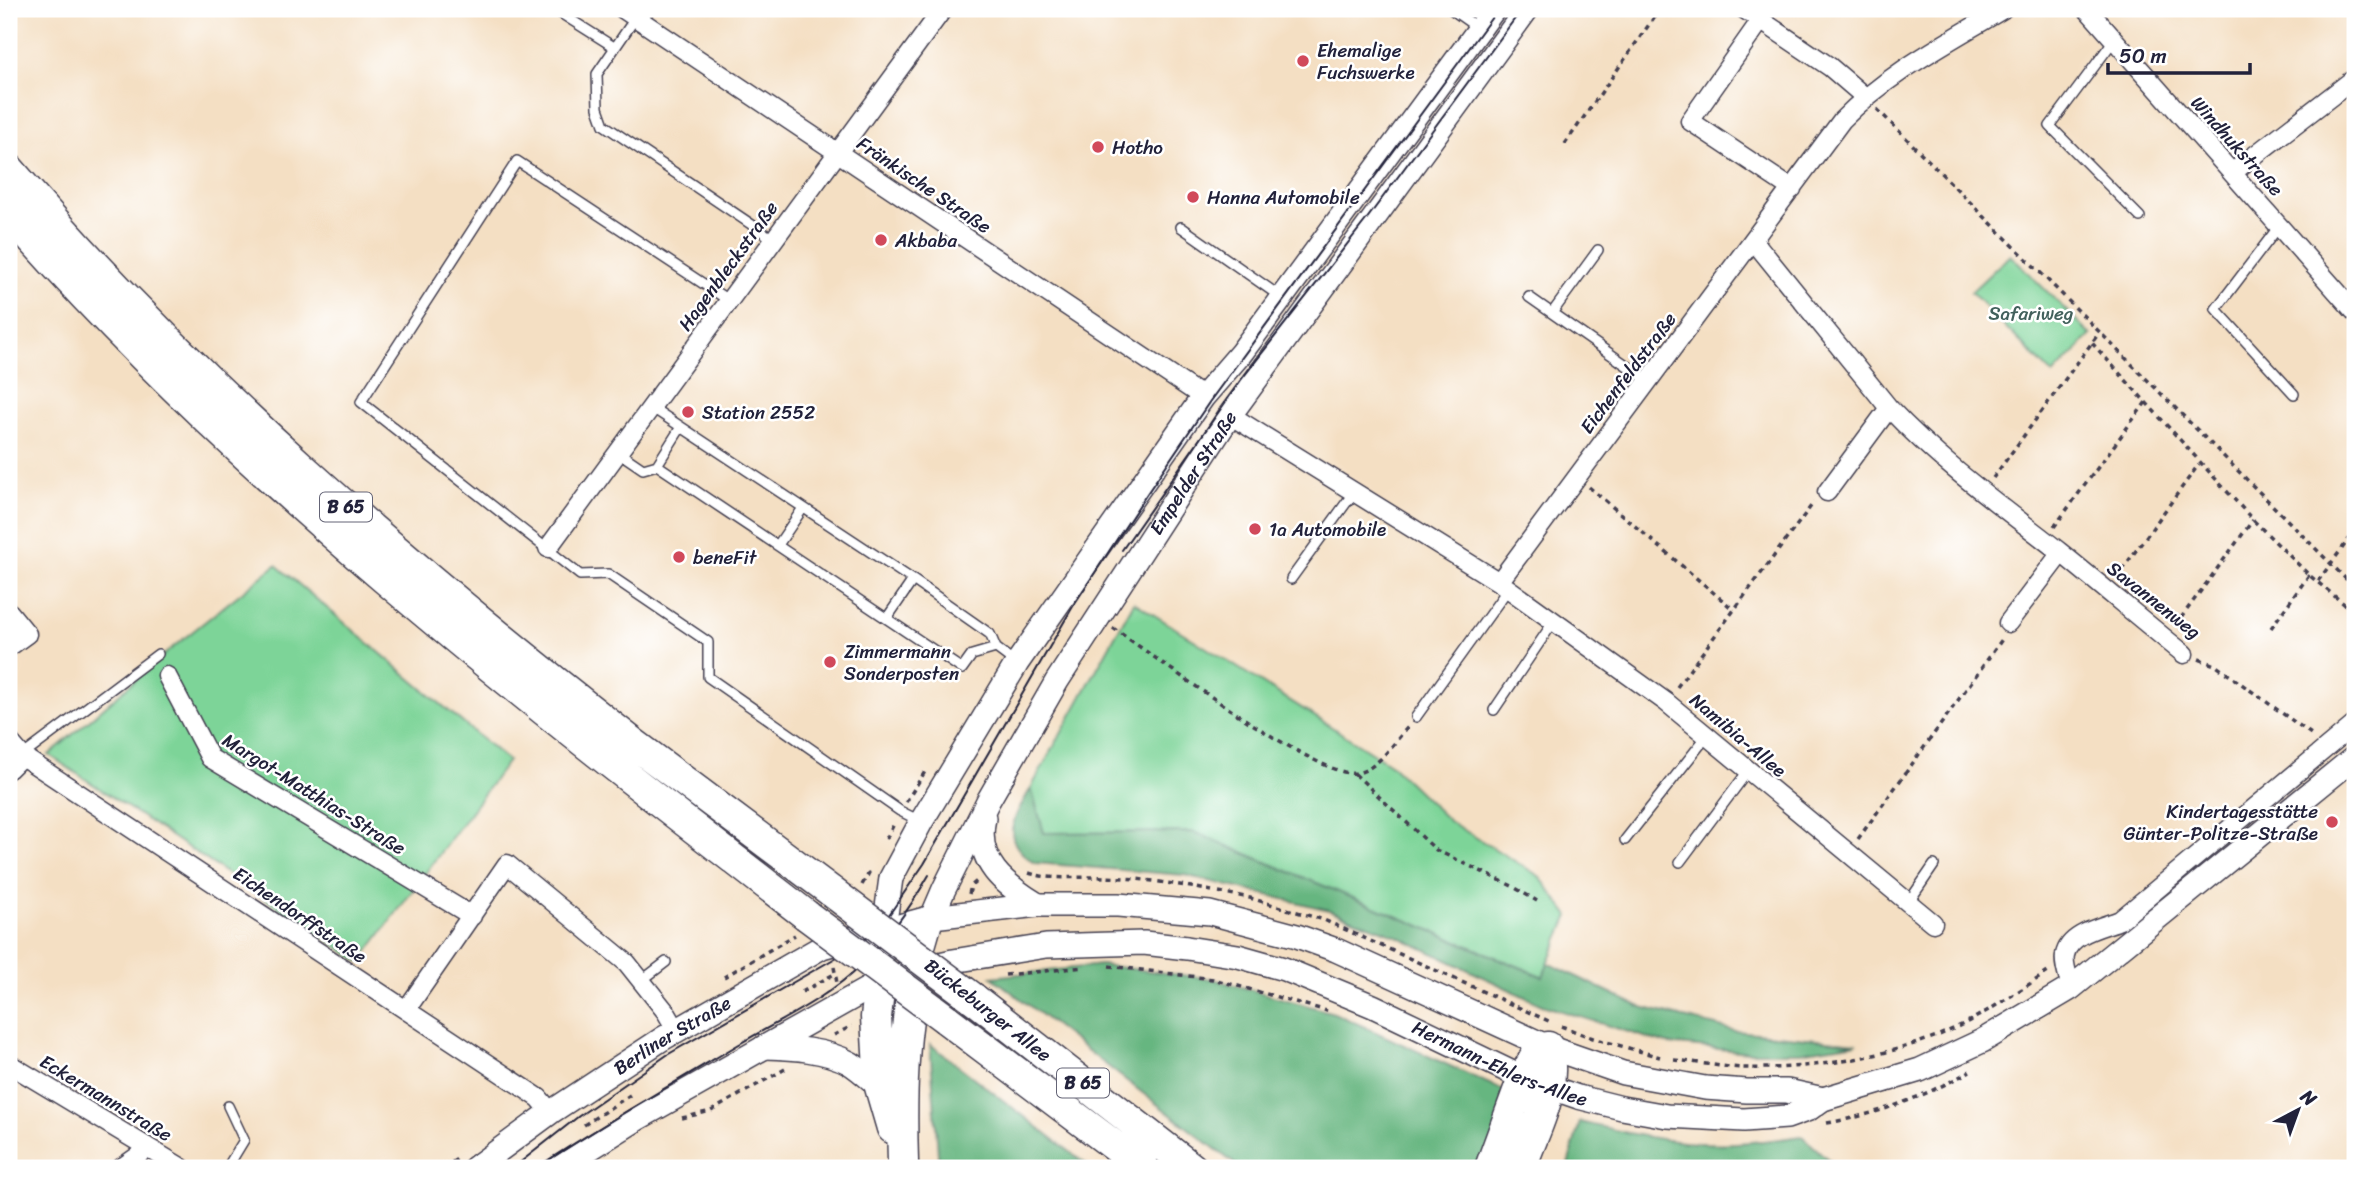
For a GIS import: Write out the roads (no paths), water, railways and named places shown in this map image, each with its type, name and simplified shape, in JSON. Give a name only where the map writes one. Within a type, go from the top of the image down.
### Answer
[{"type":"highway","name":"Bückeburger Allee","points":[[9,169],[86,256],[205,377],[332,495],[533,664],[635,744],[973,998],[1192,1168]]},
{"type":"highway","name":"Bückeburger Allee","points":[[9,213],[63,275],[184,398],[312,518],[418,609],[806,915],[1144,1168]]},
{"type":"highway","points":[[904,1165],[901,1098],[909,1004],[916,969]]},
{"type":"highway","points":[[880,982],[876,1017],[880,1087],[904,1165]]},
{"type":"highway","points":[[1490,1168],[1523,1078],[1534,1059],[1548,1047],[1552,1066],[1551,1087],[1521,1168]]},
{"type":"street","name":"Hagenbleckstraße","points":[[548,548],[943,9]]},
{"type":"street","name":"Empelder Straße","points":[[884,929],[891,878],[921,822],[1017,663],[1203,397],[1241,353],[1494,9]]},
{"type":"street","name":"Empelder Straße","points":[[916,969],[944,889],[988,801],[1057,681],[1230,415],[1527,9]]},
{"type":"street","points":[[1744,9],[1830,67],[1865,97]]},
{"type":"street","name":"Eichenfeldstraße","points":[[1504,586],[1577,477],[1842,120],[1865,97],[1891,77],[2003,9]]},
{"type":"street","name":"Windhukstraße","points":[[2087,9],[2355,312]]},
{"type":"street","name":"Fränkische Straße","points":[[629,13],[1203,397]]},
{"type":"street","points":[[1761,20],[1689,121],[1792,189]]},
{"type":"street","points":[[2233,172],[2355,78]]},
{"type":"street","name":"Savannenweg","points":[[1753,240],[1889,408],[1937,456],[2184,654]]},
{"type":"street","points":[[1203,397],[1230,415]]},
{"type":"street","points":[[1827,492],[1889,408]]},
{"type":"street","name":"Namibia-Allee","points":[[1230,415],[1504,586],[1554,621],[1665,702],[1933,923]]},
{"type":"street","points":[[2008,623],[2061,553]]},
{"type":"street","points":[[9,612],[27,635],[9,648]]},
{"type":"street","name":"Margot-Matthias-Straße","points":[[167,676],[210,758],[471,916]]},
{"type":"street","points":[[2071,988],[2065,956],[2070,945],[2079,936],[2120,920],[2355,724]]},
{"type":"street","name":"Eichendorffstraße","points":[[9,741],[22,756],[539,1098],[560,1106]]},
{"type":"street","points":[[9,769],[22,756]]},
{"type":"street","name":"Hermann-Ehlers-Allee","points":[[916,969],[1046,946],[1103,943],[1155,944],[1238,956],[1284,969],[1373,1006],[1523,1078],[1622,1108],[1708,1120],[1787,1117],[1809,1109],[1824,1099],[1920,1070],[1982,1041],[2071,988],[2355,757]]},
{"type":"street","points":[[988,801],[982,826],[982,845],[992,868],[1014,891],[1038,905]]},
{"type":"street","points":[[406,1010],[507,864],[627,963],[677,1031]]},
{"type":"street","points":[[880,982],[884,929],[932,917],[1038,905],[1118,905],[1210,913],[1297,936],[1379,969],[1548,1047],[1623,1073],[1704,1088],[1787,1091],[1824,1099]]},
{"type":"street","name":"Berliner Straße","points":[[475,1168],[560,1106],[677,1031],[827,945],[884,929]]},
{"type":"street","points":[[827,945],[909,1004]]},
{"type":"street","points":[[559,1168],[590,1134],[637,1119],[880,982],[916,969]]},
{"type":"street","points":[[764,1047],[789,1048],[831,1056],[847,1062],[880,1087]]},
{"type":"street","name":"Eckermannstraße","points":[[9,1064],[182,1168]]},
{"type":"street","points":[[121,1168],[138,1156],[146,1146]]},
{"type":"lane","points":[[554,9],[614,47]]},
{"type":"lane","points":[[1451,9],[1479,29]]},
{"type":"lane","points":[[629,13],[614,47],[597,74],[598,108],[604,125],[773,239]]},
{"type":"lane","points":[[2114,40],[2050,126],[2140,217]]},
{"type":"lane","points":[[728,300],[517,161],[361,402],[580,575],[608,575],[708,642],[708,677],[900,811],[921,822]]},
{"type":"lane","points":[[2280,225],[2216,309],[2294,394]]},
{"type":"lane","points":[[1181,226],[1281,297]]},
{"type":"lane","points":[[1552,313],[1598,250]]},
{"type":"lane","points":[[1529,297],[1649,381]]},
{"type":"lane","points":[[650,407],[913,580],[990,634],[996,648],[1017,663]]},
{"type":"lane","points":[[618,452],[643,469],[657,465],[681,427]]},
{"type":"lane","points":[[657,465],[962,669],[972,655],[996,648]]},
{"type":"lane","points":[[1291,579],[1354,492]]},
{"type":"lane","points":[[778,545],[803,508]]},
{"type":"lane","points":[[887,618],[913,580]]},
{"type":"lane","points":[[1416,717],[1504,586]]},
{"type":"lane","points":[[1494,710],[1554,621]]},
{"type":"lane","points":[[22,756],[158,654]]},
{"type":"lane","points":[[1625,840],[1707,736]]},
{"type":"lane","points":[[1679,862],[1748,771]]},
{"type":"lane","points":[[1908,903],[1934,865]]},
{"type":"lane","points":[[641,981],[666,962]]},
{"type":"lane","points":[[227,1168],[244,1140],[228,1106]]},
{"type":"tram line","points":[[513,1168],[579,1116],[667,1055],[861,943],[882,925],[924,864],[1075,603],[1146,495],[1210,401],[1498,9]]},
{"type":"tram line","points":[[1122,550],[1241,380],[1366,220],[1522,9]]},
{"type":"tram line","points":[[536,1168],[835,987],[881,944],[907,911],[929,875]]},
{"type":"place","name":"Ehemalige Fuchswerke","points":[[1303,61]]},
{"type":"place","name":"Hotho","points":[[1098,147]]},
{"type":"place","name":"Hanna Automobile","points":[[1193,197]]},
{"type":"place","name":"Akbaba","points":[[881,240]]},
{"type":"place","name":"Station 2552","points":[[688,412]]},
{"type":"place","name":"1a Automobile","points":[[1255,529]]},
{"type":"place","name":"beneFit","points":[[679,557]]},
{"type":"place","name":"Zimmermann Sonderposten","points":[[830,662]]},
{"type":"place","name":"Kindertagesstätte Günter-Politze-Straße","points":[[2332,822]]},
{"type":"park label","name":"Safariweg","points":[[2031,313]]}]
